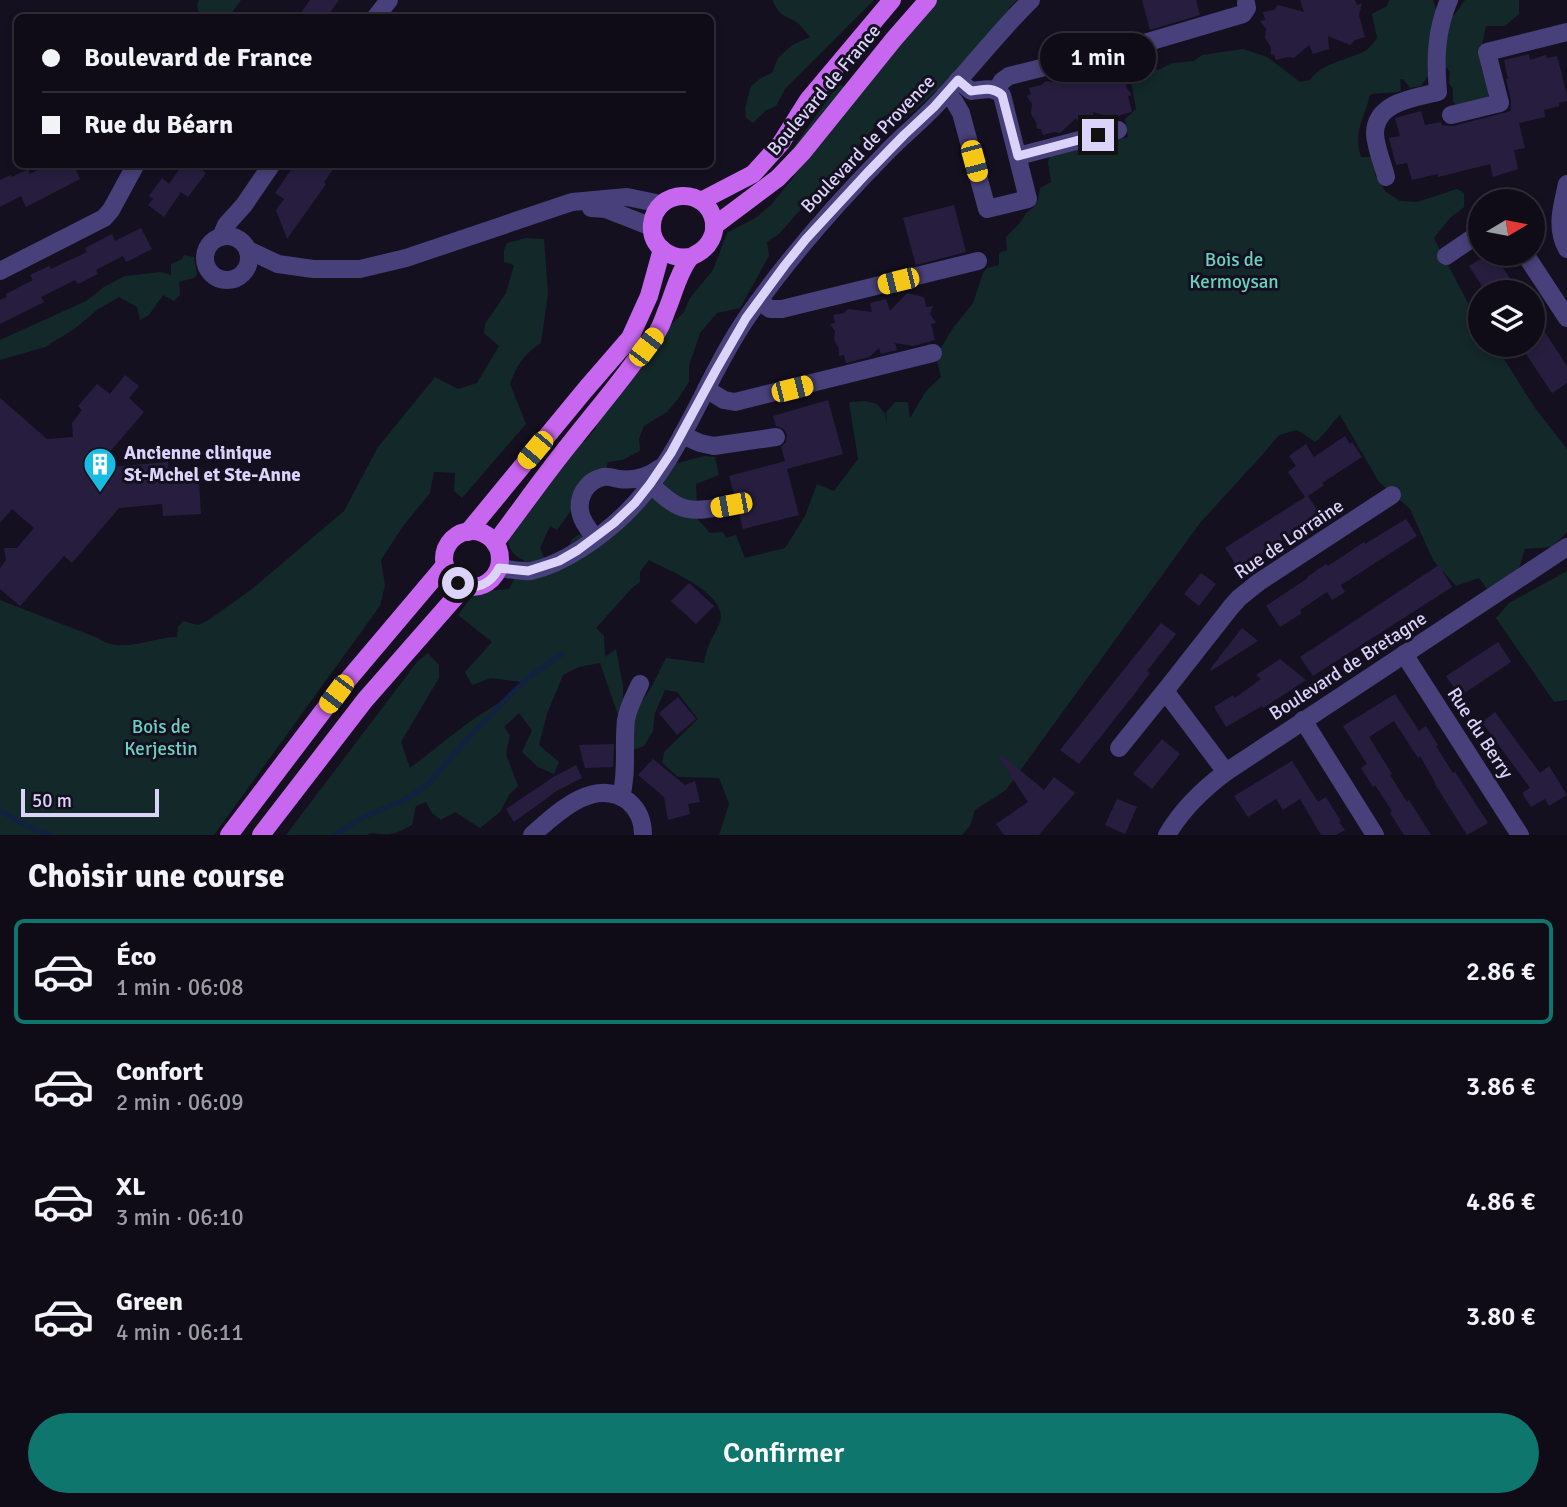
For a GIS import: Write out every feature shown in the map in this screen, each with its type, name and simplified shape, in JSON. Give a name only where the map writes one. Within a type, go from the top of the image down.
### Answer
[{"type":"main road","name":"Boulevard de France","points":[[661,204],[675,196],[685,195],[701,201],[753,174],[781,143],[808,100],[892,0]]},
{"type":"main road","name":"Boulevard de France","points":[[495,543],[659,329],[690,257],[706,247],[714,226],[778,178],[802,153],[928,0]]},
{"type":"main road","points":[[701,201],[710,212],[714,226]]},
{"type":"main road","points":[[661,204],[653,217],[655,240],[672,256],[690,257]]},
{"type":"main road","points":[[468,531],[483,533],[495,543],[500,558],[499,568],[490,581],[482,586],[465,586],[452,578],[445,565],[445,553],[449,544],[458,535],[468,531],[630,338],[649,296],[662,249]]},
{"type":"main road","points":[[229,835],[336,694],[445,565]]},
{"type":"main road","points":[[261,835],[365,700],[465,586]]},
{"type":"street","points":[[378,14],[389,0]]},
{"type":"street","name":"Boulevard de Provence","points":[[499,568],[528,571],[559,561],[595,538],[624,514],[663,466],[733,340],[758,301],[806,239],[952,87],[1031,0]]},
{"type":"street","points":[[1386,177],[1376,142],[1376,127],[1384,112],[1394,104],[1438,92],[1437,41],[1449,0]]},
{"type":"street","points":[[1148,42],[1242,14],[1250,1]]},
{"type":"street","points":[[1451,115],[1500,103],[1487,52],[1567,32]]},
{"type":"street","points":[[997,90],[1009,76],[1109,51]]},
{"type":"street","points":[[952,87],[971,91],[997,90],[1004,100],[1028,199],[987,209],[952,87]]},
{"type":"street","points":[[1018,156],[1118,130]]},
{"type":"street","points":[[0,271],[104,218],[134,168]]},
{"type":"street","points":[[221,237],[226,225],[244,205],[264,168]]},
{"type":"street","points":[[1567,184],[1560,227],[1560,236],[1567,249]]},
{"type":"street","points":[[246,269],[278,264],[332,270],[360,269],[406,258],[572,202],[627,197],[661,204]]},
{"type":"street","points":[[244,205],[245,246],[248,263],[246,269],[242,274],[227,280],[210,271],[206,253],[212,242],[221,237],[231,236],[245,246],[278,264]]},
{"type":"street","points":[[552,208],[606,209],[652,227]]},
{"type":"street","points":[[1446,256],[1468,241]]},
{"type":"street","points":[[758,301],[770,309],[782,309],[978,261]]},
{"type":"street","points":[[1533,266],[1567,318]]},
{"type":"street","points":[[706,389],[724,401],[735,402],[933,353]]},
{"type":"street","points":[[682,435],[714,446],[776,437]]},
{"type":"street","points":[[595,538],[582,517],[580,500],[588,485],[603,477],[644,477],[663,466]]},
{"type":"street","points":[[621,479],[683,509],[702,511],[731,505]]},
{"type":"street","name":"Rue de Lorraine","points":[[1119,748],[1239,598],[1259,582],[1392,495]]},
{"type":"street","name":"Boulevard de Bretagne","points":[[1167,835],[1190,802],[1226,772],[1567,547]]},
{"type":"street","name":"Rue du Berry","points":[[1404,654],[1520,835]]},
{"type":"street","points":[[621,797],[626,778],[626,720],[640,684]]},
{"type":"street","points":[[1165,691],[1226,772]]},
{"type":"street","points":[[1303,720],[1375,835]]},
{"type":"street","points":[[532,835],[571,804],[587,795],[604,793],[621,797],[631,804],[643,823],[643,835]]},
{"type":"green space","points":[[199,0],[241,0],[231,14],[199,14]]},
{"type":"green space","points":[[773,0],[874,0],[785,89],[776,106],[765,111],[753,123],[746,118],[745,108],[751,86],[772,73],[778,58],[792,45],[810,37],[798,23],[780,13]]},
{"type":"green space","name":"Bois de Kermoysan","points":[[935,0],[1017,0],[1009,8],[1009,14],[1001,24],[986,35],[941,87],[905,119],[895,120],[884,116],[779,234],[767,242],[769,256],[740,308],[717,313],[700,333],[689,366],[689,382],[667,412],[644,426],[639,439],[640,451],[622,460],[608,462],[603,477],[573,508],[557,530],[550,526],[540,548],[549,570],[562,558],[573,538],[593,528],[620,521],[674,464],[704,456],[715,457],[719,475],[696,484],[695,516],[710,533],[723,532],[726,538],[736,535],[745,558],[785,548],[805,516],[817,484],[834,491],[858,459],[849,402],[865,401],[877,404],[885,414],[887,427],[886,412],[895,402],[908,402],[910,418],[926,391],[941,377],[936,356],[973,303],[983,273],[987,268],[999,265],[999,253],[1007,250],[1006,237],[1033,208],[1040,188],[1051,182],[1048,162],[1051,154],[1128,137],[1125,119],[1136,109],[1124,54],[1127,49],[1139,43],[1148,47],[1151,65],[1158,70],[1172,63],[1194,61],[1202,55],[1243,49],[1267,57],[1300,82],[1310,80],[1328,66],[1365,51],[1377,38],[1372,14],[1387,6],[1389,0],[1433,0],[1438,15],[1446,21],[1465,0],[1519,0],[1519,14],[1505,26],[1486,26],[1481,61],[1488,98],[1457,106],[1453,101],[1453,89],[1449,83],[1450,72],[1447,68],[1431,67],[1421,86],[1410,88],[1400,79],[1401,91],[1370,95],[1358,139],[1361,157],[1375,157],[1375,175],[1385,191],[1400,201],[1417,202],[1457,189],[1464,193],[1464,207],[1450,218],[1434,238],[1468,303],[1468,357],[1503,357],[1535,408],[1567,449],[1567,532],[1552,547],[1525,549],[1519,568],[1487,589],[1479,578],[1456,586],[1433,560],[1410,509],[1379,482],[1340,415],[1315,442],[1297,430],[1279,435],[1200,523],[1006,790],[975,810],[970,826],[962,835],[719,835],[729,804],[719,778],[678,777],[662,763],[664,752],[698,719],[677,692],[665,690],[655,713],[653,731],[644,746],[633,750],[631,717],[651,688],[666,658],[704,663],[709,644],[720,622],[720,612],[706,593],[695,584],[649,560],[640,572],[640,582],[596,628],[604,636],[605,657],[616,649],[623,685],[623,713],[618,715],[600,663],[579,667],[563,675],[547,714],[539,745],[559,762],[554,774],[538,767],[522,752],[532,730],[519,713],[504,727],[510,735],[506,754],[518,786],[509,795],[500,812],[480,828],[455,812],[441,820],[432,813],[426,802],[416,806],[412,825],[393,834],[286,835],[417,662],[428,653],[439,665],[439,678],[401,742],[410,768],[469,722],[500,702],[521,682],[491,678],[472,685],[465,672],[492,642],[458,615],[475,592],[509,589],[524,560],[511,550],[507,534],[577,442],[585,441],[596,428],[594,418],[661,335],[684,312],[690,298],[713,270],[727,233],[755,218],[771,205],[795,175],[780,166],[838,85],[859,89]]},
{"type":"green space","name":"Bois de Kerjestin","points":[[526,238],[544,239],[548,294],[541,343],[522,360],[510,384],[526,424],[462,498],[454,491],[455,473],[434,472],[430,493],[381,560],[385,585],[380,606],[214,835],[0,835],[0,600],[117,645],[177,637],[178,627],[183,621],[198,625],[207,621],[252,589],[344,511],[378,447],[435,377],[458,389],[477,383],[499,346],[484,333],[485,324],[506,293],[514,265],[504,262],[504,250],[507,243]]},
{"type":"green space","points":[[184,255],[194,257],[197,275],[179,282],[180,295],[174,301],[163,295],[149,315],[140,320],[137,307],[119,297],[45,347],[0,360],[0,340],[86,301],[125,276],[161,272],[171,275],[171,264],[182,259]]},
{"type":"green space","points":[[1567,571],[1567,700],[1554,702],[1496,618],[1509,603]]},
{"type":"building","points":[[310,0],[339,0],[329,14],[300,14]]},
{"type":"building","points":[[1142,0],[1196,0],[1200,15],[1150,30]]},
{"type":"building","points":[[1300,0],[1355,0],[1357,5],[1362,3],[1359,15],[1365,37],[1350,45],[1328,36],[1329,49],[1313,54],[1309,45],[1294,58],[1276,60],[1274,54],[1271,55],[1271,47],[1265,38],[1266,29],[1260,21],[1265,20],[1263,12],[1274,10],[1278,5],[1304,12]]},
{"type":"building","points":[[1529,54],[1530,60],[1546,55],[1547,58],[1557,56],[1567,101],[1544,110],[1545,117],[1519,123],[1525,148],[1514,150],[1518,169],[1493,177],[1490,164],[1438,177],[1438,174],[1412,180],[1407,163],[1396,165],[1389,138],[1400,136],[1395,118],[1421,111],[1425,125],[1441,122],[1442,125],[1453,126],[1511,111],[1504,60]]},
{"type":"building","points":[[1103,64],[1119,64],[1124,79],[1129,77],[1126,87],[1132,95],[1128,96],[1132,112],[1116,119],[1093,112],[1096,124],[1080,128],[1076,118],[1060,133],[1043,135],[1041,129],[1037,129],[1031,114],[1032,104],[1027,96],[1031,94],[1029,88],[1046,81],[1068,84],[1067,75],[1084,70],[1089,81]]},
{"type":"building","points":[[41,168],[75,168],[80,179],[26,207],[21,196],[0,207],[0,180],[28,169],[30,174]]},
{"type":"building","points":[[180,168],[200,168],[206,173],[188,197],[181,192],[164,217],[148,205],[153,199],[149,196],[162,178],[169,184]]},
{"type":"building","points":[[292,168],[334,168],[287,239],[276,210],[284,199],[275,193]]},
{"type":"building","points":[[954,205],[966,252],[916,265],[903,218]]},
{"type":"building","points":[[141,228],[152,249],[126,262],[123,256],[96,270],[98,274],[78,284],[75,280],[41,297],[44,302],[0,324],[0,300],[33,280],[30,275],[49,266],[51,269],[87,252],[85,248],[112,234],[115,241]]},
{"type":"building","points":[[1469,266],[1502,266],[1511,280],[1478,280]]},
{"type":"building","points":[[907,293],[924,297],[926,307],[933,306],[930,314],[936,323],[931,324],[935,340],[913,346],[895,343],[897,350],[881,354],[879,348],[869,357],[846,363],[844,355],[839,356],[834,339],[835,331],[830,324],[835,323],[833,315],[844,313],[848,309],[872,312],[870,303],[886,299],[890,311]]},
{"type":"building","points":[[1545,332],[1567,366],[1567,383],[1552,393],[1528,357],[1545,357]]},
{"type":"building","name":"Ancienne clinique St-Mchel et Ste-Anne","points":[[125,375],[139,386],[129,398],[144,412],[96,468],[168,462],[170,484],[199,482],[201,514],[163,516],[162,504],[119,508],[72,563],[64,556],[20,606],[0,589],[0,568],[6,560],[4,548],[17,548],[34,528],[12,509],[0,523],[0,398],[47,439],[73,437],[72,423],[82,410],[78,406],[97,384],[110,394]]},
{"type":"building","points":[[828,400],[843,454],[787,469],[799,515],[743,529],[739,513],[742,502],[734,494],[729,476],[785,461],[781,447],[786,442],[787,435],[784,429],[776,426],[773,416]]},
{"type":"building","points":[[1345,436],[1362,457],[1322,483],[1324,485],[1308,496],[1321,516],[1238,568],[1225,548],[1305,497],[1288,472],[1296,466],[1289,456],[1306,444],[1314,457]]},
{"type":"building","points":[[1406,519],[1417,536],[1341,585],[1345,592],[1332,600],[1327,592],[1280,627],[1266,606],[1326,564],[1328,566]]},
{"type":"building","points":[[1439,565],[1452,587],[1313,676],[1300,657]]},
{"type":"building","points":[[1201,573],[1216,584],[1199,606],[1184,594]]},
{"type":"building","points":[[689,583],[714,606],[696,624],[671,601]]},
{"type":"building","points":[[1161,623],[1176,634],[1147,671],[1150,673],[1136,692],[1079,764],[1060,750]]},
{"type":"building","points":[[1242,628],[1258,641],[1211,671],[1210,669]]},
{"type":"building","points":[[1498,642],[1511,662],[1460,696],[1446,676]]},
{"type":"building","points":[[1280,659],[1306,680],[1263,708],[1262,706],[1226,727],[1214,707],[1233,695],[1235,698],[1261,679],[1256,675]]},
{"type":"building","points":[[1395,694],[1419,731],[1426,726],[1453,773],[1455,772],[1488,823],[1467,835],[1420,756],[1418,758],[1394,721],[1369,737],[1407,802],[1409,800],[1431,835],[1404,835],[1390,813],[1392,811],[1361,768],[1367,764],[1343,726]]},
{"type":"building","points":[[678,697],[696,719],[677,735],[659,713]]},
{"type":"building","points":[[1495,712],[1540,773],[1549,766],[1567,795],[1549,806],[1545,799],[1531,807],[1522,793],[1530,788],[1482,722]]},
{"type":"building","points":[[1162,739],[1180,754],[1152,789],[1133,774]]},
{"type":"building","points":[[614,744],[613,767],[585,768],[579,745]]},
{"type":"building","points":[[1002,755],[1044,790],[1054,777],[1075,793],[1039,835],[1004,835],[996,824],[1028,802],[999,758]]},
{"type":"building","points":[[653,759],[685,785],[695,781],[700,802],[688,804],[690,814],[668,820],[664,797],[638,775]]},
{"type":"building","points":[[1292,761],[1318,802],[1326,797],[1345,830],[1336,835],[1321,835],[1300,799],[1283,810],[1276,799],[1248,817],[1234,796]]},
{"type":"building","points":[[576,765],[582,778],[558,790],[514,822],[506,809]]},
{"type":"building","points":[[1117,799],[1137,807],[1125,834],[1105,825]]},
{"type":"waterway","points":[[335,835],[360,819],[408,798],[428,784],[514,691],[562,654]]},
{"type":"waterway","points":[[0,811],[50,835]]},
{"type":"place","name":"Ancienne clinique St-Mchel et Ste-Anne","points":[[100,494]]},
{"type":"route","points":[[458,583],[472,587],[482,586],[490,581],[499,568],[528,571],[547,566],[578,550],[624,514],[663,466],[746,318],[785,265],[867,173],[958,80],[968,90],[997,90],[1002,95],[1018,156],[1098,135]]}]
